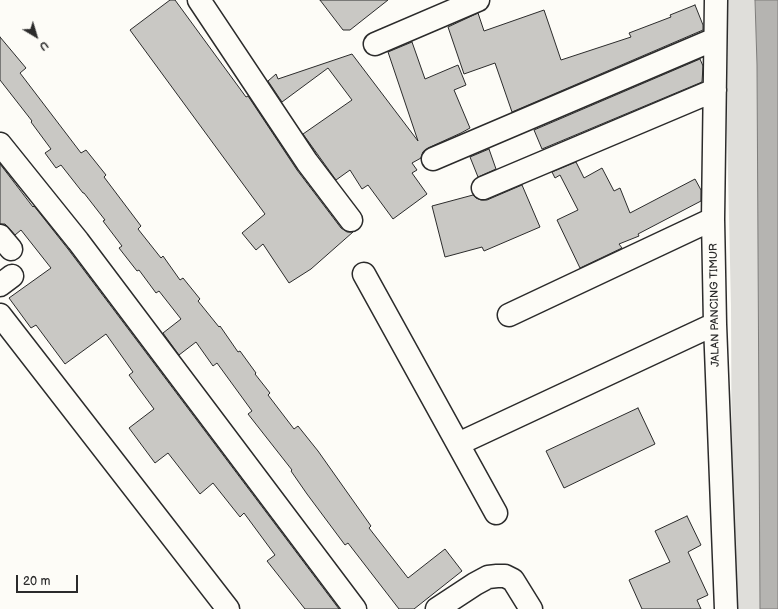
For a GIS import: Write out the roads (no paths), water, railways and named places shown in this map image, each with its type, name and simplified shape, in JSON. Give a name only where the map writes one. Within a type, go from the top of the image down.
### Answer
[{"type":"street","points":[[200,0],[307,162],[351,220]]},
{"type":"street","points":[[375,44],[478,0]]},
{"type":"street","name":"JALAN PANCING TIMUR","points":[[716,0],[713,219],[715,324],[726,609]]},
{"type":"street","points":[[434,159],[716,39]]},
{"type":"street","points":[[483,188],[715,90]]},
{"type":"street","points":[[0,144],[78,241],[355,609]]},
{"type":"street","points":[[509,315],[713,219]]},
{"type":"street","points":[[364,274],[496,513]]},
{"type":"street","points":[[0,315],[228,609]]},
{"type":"street","points":[[458,444],[715,324]]},
{"type":"street","points":[[0,326],[35,372]]},
{"type":"street","points":[[437,609],[488,577],[505,576],[513,580],[531,609]]}]
